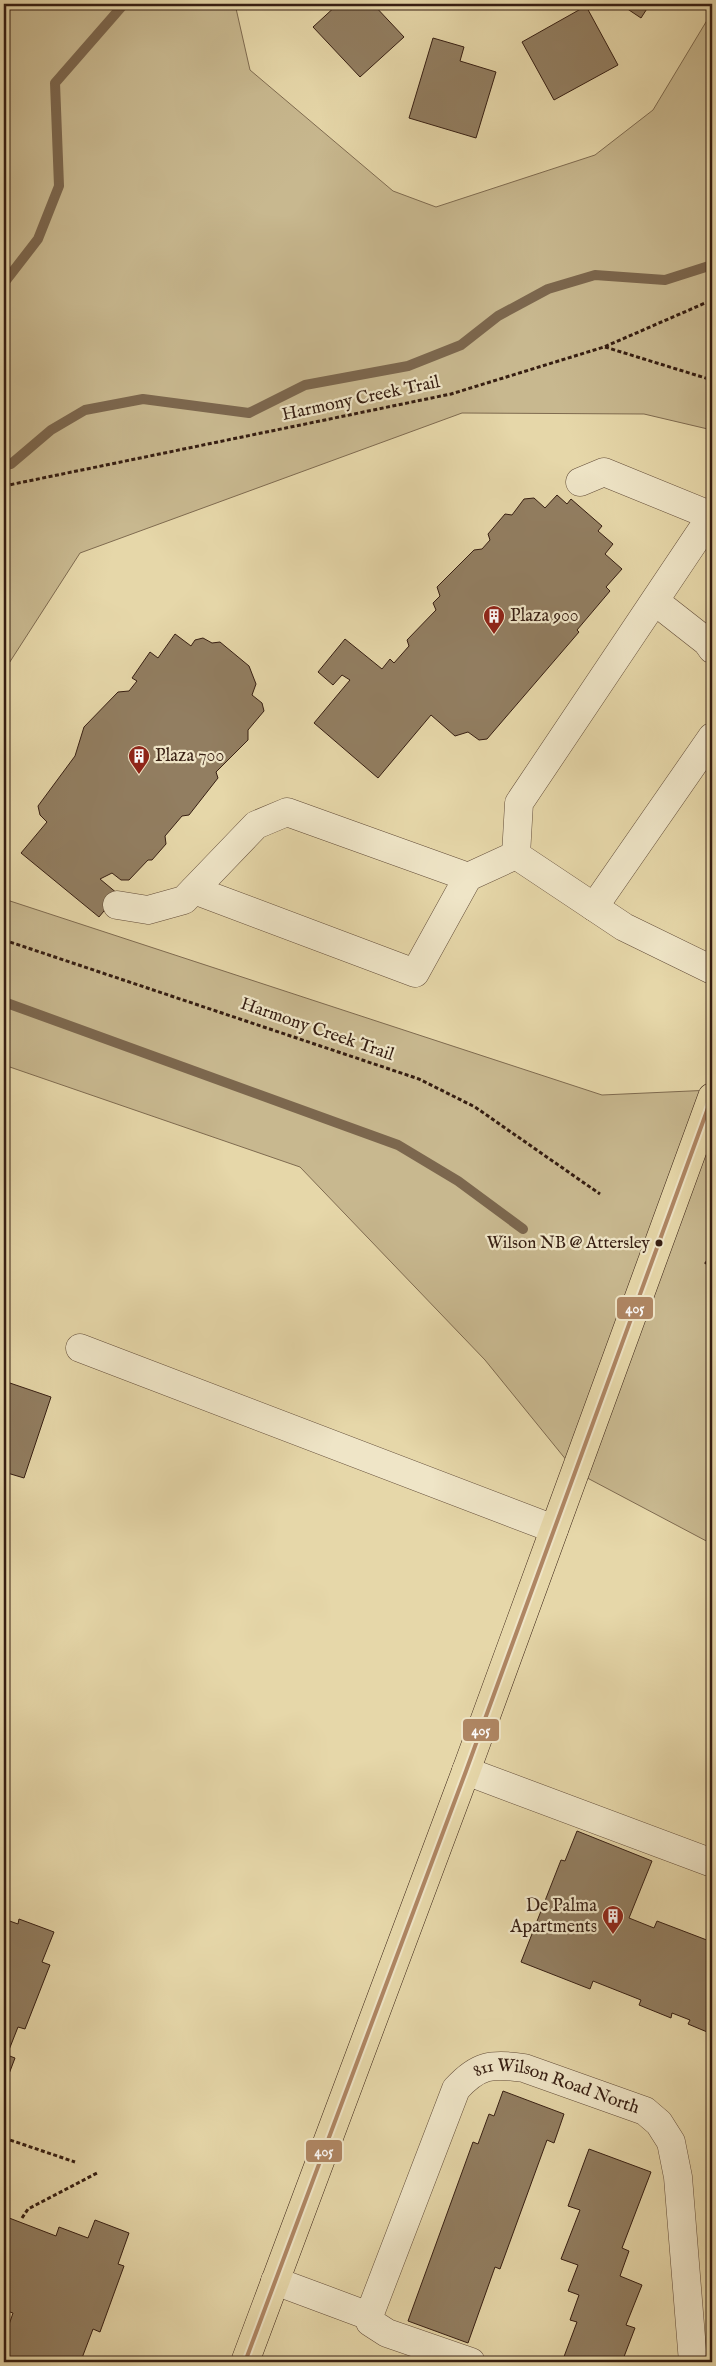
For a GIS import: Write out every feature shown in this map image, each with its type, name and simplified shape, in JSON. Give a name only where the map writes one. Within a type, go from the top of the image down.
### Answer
[{"type":"main road","points":[[245,2362],[466,1771],[712,1097]]},
{"type":"lane","points":[[516,854],[519,803],[656,602],[712,516],[604,472],[580,482]]},
{"type":"lane","points":[[656,602],[707,642],[712,649]]},
{"type":"lane","points":[[594,907],[712,737]]},
{"type":"lane","points":[[116,905],[148,910],[184,900],[256,825],[287,812],[468,877]]},
{"type":"lane","points":[[194,890],[415,973],[468,877],[516,854]]},
{"type":"lane","points":[[516,854],[624,927],[712,970]]},
{"type":"lane","points":[[80,1348],[554,1529]]},
{"type":"lane","points":[[466,1771],[712,1864]]},
{"type":"lane","name":"811 Wilson Road North","points":[[369,2316],[456,2089],[470,2074],[488,2066],[505,2065],[524,2068],[645,2111],[660,2123],[671,2142],[678,2177],[693,2362]]},
{"type":"lane","points":[[275,2281],[369,2316],[370,2322],[387,2333],[471,2362]]},
{"type":"path","name":"Harmony Creek Trail","points":[[4,486],[451,394],[604,347],[712,300]]},
{"type":"path","points":[[604,347],[712,380]]},
{"type":"path","name":"Harmony Creek Trail","points":[[4,940],[419,1079],[475,1108],[600,1194]]},
{"type":"path","points":[[704,1262],[712,1267]]},
{"type":"path","points":[[4,2138],[75,2162]]},
{"type":"path","points":[[22,2218],[28,2209],[99,2172]]},
{"type":"shaded area","points":[[4,4],[235,4],[250,70],[393,191],[436,207],[595,155],[653,110],[712,12],[712,430],[644,414],[462,413],[80,553],[4,671]]},
{"type":"shaded area","points":[[4,899],[602,1095],[712,1090],[712,1544],[576,1472],[485,1360],[300,1167],[4,1065]]},
{"type":"building","points":[[338,4],[373,4],[404,37],[360,77],[313,27]]},
{"type":"building","points":[[620,4],[650,4],[641,18]]},
{"type":"building","points":[[586,6],[618,65],[554,100],[522,42]]},
{"type":"building","points":[[433,38],[464,47],[460,61],[496,72],[476,138],[409,118]]},
{"type":"building","name":"Plaza 900","points":[[557,495],[567,504],[571,499],[602,526],[598,531],[613,544],[605,554],[622,569],[606,587],[610,591],[577,630],[579,632],[487,739],[479,740],[468,732],[455,736],[431,715],[378,778],[314,723],[350,680],[342,675],[333,685],[318,672],[345,639],[382,669],[390,659],[394,663],[409,646],[407,640],[436,610],[433,603],[440,596],[437,587],[474,550],[482,549],[490,540],[488,534],[505,514],[512,515],[524,499],[534,498],[545,508]]},
{"type":"building","name":"Plaza 700","points":[[175,634],[191,646],[195,640],[203,638],[212,643],[220,642],[249,666],[256,684],[252,695],[262,703],[264,711],[248,730],[248,740],[216,772],[218,778],[189,815],[182,816],[165,836],[166,844],[152,860],[148,860],[129,880],[121,880],[112,873],[100,879],[118,894],[99,917],[21,853],[47,822],[40,815],[38,806],[75,756],[84,727],[118,692],[129,691],[137,681],[132,678],[150,652],[158,658]]},
{"type":"building","points":[[4,1381],[51,1397],[24,1478],[4,1472]]},
{"type":"building","name":"De Palma Apartments","points":[[577,1831],[652,1861],[629,1918],[654,1928],[657,1921],[712,1942],[712,2034],[688,2024],[690,2020],[672,2013],[671,2018],[639,2005],[641,2000],[593,1981],[590,1989],[521,1962],[561,1860],[565,1861]]},
{"type":"building","points":[[4,1919],[18,1924],[19,1919],[54,1932],[42,1962],[50,1965],[25,2029],[18,2027],[7,2055],[15,2058],[4,2087]]},
{"type":"building","points":[[503,2091],[564,2114],[554,2143],[547,2140],[500,2269],[495,2267],[468,2343],[408,2321],[473,2142],[478,2144],[489,2114],[494,2116]]},
{"type":"building","points":[[589,2149],[651,2172],[622,2248],[629,2251],[620,2276],[642,2285],[626,2325],[635,2328],[622,2362],[562,2362],[577,2322],[570,2320],[579,2295],[568,2291],[578,2265],[561,2259],[580,2210],[568,2206]]},
{"type":"building","points":[[4,2216],[56,2236],[59,2227],[88,2238],[95,2220],[129,2233],[118,2264],[124,2266],[100,2332],[93,2329],[82,2358],[88,2362],[4,2362],[4,2339],[13,2313],[4,2310]]},
{"type":"waterway","points":[[4,283],[38,239],[59,186],[55,83],[124,4]]},
{"type":"waterway","points":[[4,465],[11,464],[51,430],[85,410],[143,399],[249,413],[305,385],[408,366],[461,345],[498,316],[548,289],[595,275],[665,280],[712,265]]},
{"type":"waterway","points":[[4,1002],[398,1145],[458,1181],[523,1229]]},
{"type":"transit line","name":"405","points":[[245,2362],[466,1771],[712,1097]]},
{"type":"place","name":"Plaza 900","points":[[494,635]]},
{"type":"place","name":"Plaza 700","points":[[139,775]]},
{"type":"place","name":"Wilson NB @ Attersley","points":[[659,1243]]},
{"type":"place","name":"De Palma Apartments","points":[[613,1935]]}]
